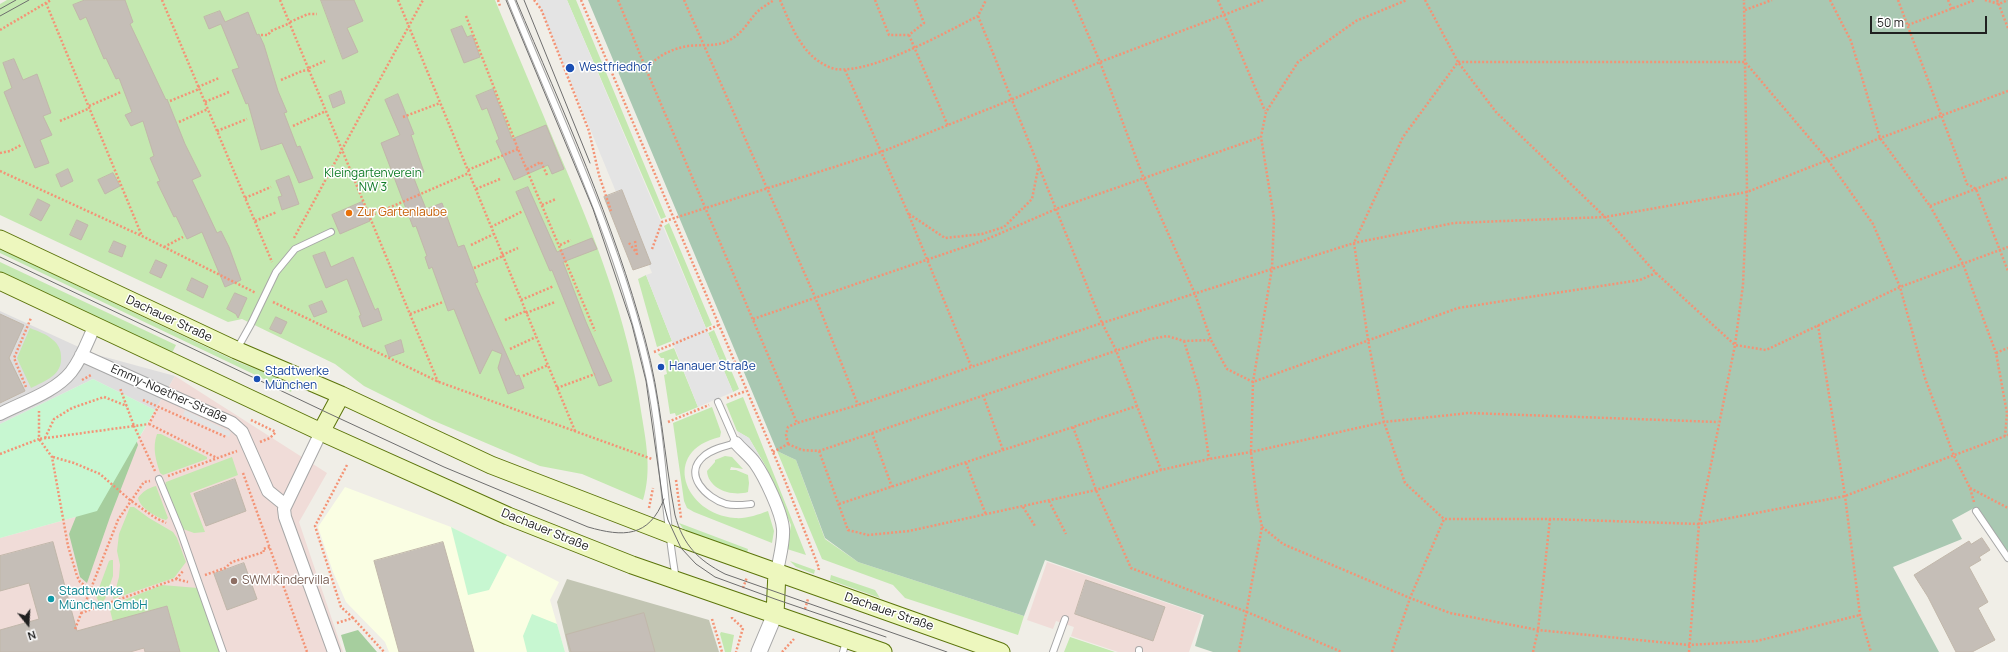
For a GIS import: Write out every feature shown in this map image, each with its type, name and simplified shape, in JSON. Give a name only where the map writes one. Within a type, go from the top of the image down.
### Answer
[{"type":"main road","name":"Dachauer Straße","points":[[0,239],[236,350],[341,395],[491,465],[669,533],[1001,652]]},
{"type":"main road","name":"Dachauer Straße","points":[[0,282],[94,324],[321,432],[508,516],[632,565],[775,614],[845,646],[883,652]]},
{"type":"main road","points":[[321,432],[341,395]]},
{"type":"main road","points":[[775,614],[777,572]]},
{"type":"street","points":[[0,414],[49,390],[61,382],[71,372],[81,355],[94,324]]},
{"type":"street","name":"Emmy-Noether-Straße","points":[[81,355],[232,423],[242,432],[268,491],[284,504]]},
{"type":"street","points":[[321,432],[284,504],[285,517],[334,652]]},
{"type":"street","points":[[736,443],[755,462],[767,485],[781,520],[783,529],[777,572]]},
{"type":"street","points":[[759,652],[775,614]]},
{"type":"lane","points":[[511,0],[595,202],[639,331],[653,399],[676,581]]},
{"type":"lane","points":[[236,350],[276,272],[295,249],[331,232]]},
{"type":"lane","points":[[718,402],[736,443],[713,451],[702,457],[698,463],[696,476],[700,487],[717,500],[735,506],[750,504]]},
{"type":"lane","points":[[159,479],[180,530],[223,652]]},
{"type":"lane","points":[[1976,511],[2008,558]]},
{"type":"lane","points":[[1053,652],[1065,619]]},
{"type":"path","points":[[0,30],[51,0]]},
{"type":"path","points":[[162,0],[276,272]]},
{"type":"path","points":[[280,0],[438,382]]},
{"type":"path","points":[[398,0],[575,431]]},
{"type":"path","points":[[291,244],[423,0]]},
{"type":"path","points":[[498,0],[501,7]]},
{"type":"path","points":[[534,0],[541,9],[586,125],[599,175],[612,213]]},
{"type":"path","points":[[581,0],[719,325],[819,568]]},
{"type":"path","points":[[618,0],[705,209],[797,423]]},
{"type":"path","points":[[684,0],[703,47],[768,188],[858,404]]},
{"type":"path","points":[[646,69],[653,60],[668,51],[689,46],[703,47],[733,39],[758,11],[774,0]]},
{"type":"path","points":[[780,0],[802,45],[815,59],[830,68],[845,70],[869,66],[914,47],[978,16],[986,0]]},
{"type":"path","points":[[875,0],[889,35],[909,35],[924,23],[915,0]]},
{"type":"path","points":[[1073,0],[1100,62],[1144,179],[1195,294],[1211,340],[1227,369],[1253,382],[1458,308],[1640,280],[1656,273]]},
{"type":"path","points":[[1218,0],[1266,112]]},
{"type":"path","points":[[652,249],[662,222],[881,152],[948,126],[1100,62],[1262,0]]},
{"type":"path","points":[[1239,652],[1262,527],[1257,503],[1251,452],[1253,382],[1272,268],[1274,218],[1262,136],[1266,112],[1298,62],[1356,21],[1407,0]]},
{"type":"path","points":[[1426,0],[1458,62],[1496,112],[1605,217],[1656,273],[1735,345],[1766,350],[1900,287],[2008,247]]},
{"type":"path","points":[[1689,652],[1699,524],[1718,422],[1735,345],[1743,285],[1747,192],[1744,0]]},
{"type":"path","points":[[1745,10],[1772,0]]},
{"type":"path","points":[[1830,0],[1851,41],[1880,138],[1930,206],[1963,264],[1996,353],[2006,412],[2004,437]]},
{"type":"path","points":[[1898,0],[1967,184],[1976,189],[2008,271]]},
{"type":"path","points":[[1948,0],[1952,9]]},
{"type":"path","points":[[1908,25],[1975,0]]},
{"type":"path","points":[[1985,0],[1999,4],[2008,0]]},
{"type":"path","points":[[1997,0],[2008,28]]},
{"type":"path","points":[[46,3],[142,236]]},
{"type":"path","points":[[261,35],[268,35],[271,31],[308,14],[317,14]]},
{"type":"path","points":[[466,16],[518,149],[596,331]]},
{"type":"path","points":[[978,16],[1013,99],[1102,322],[1116,350],[1161,470]]},
{"type":"path","points":[[909,35],[948,126]]},
{"type":"path","points":[[281,80],[325,61]]},
{"type":"path","points":[[1458,62],[1745,62],[1828,160],[1873,224],[1900,287],[1924,378],[1954,456],[1970,488],[2008,508]]},
{"type":"path","points":[[1458,62],[1403,137],[1354,243],[1368,340],[1384,422],[1405,483],[1444,519],[1550,519],[1699,524],[1845,496],[2008,435]]},
{"type":"path","points":[[845,70],[908,213],[971,366]]},
{"type":"path","points":[[170,100],[220,78]]},
{"type":"path","points":[[788,444],[786,434],[788,426],[1102,322],[1354,243],[1454,223],[1605,217],[1747,192],[1880,138],[2008,91]]},
{"type":"path","points":[[60,121],[121,92]]},
{"type":"path","points":[[205,102],[229,92]]},
{"type":"path","points":[[403,117],[440,103]]},
{"type":"path","points":[[178,122],[208,109]]},
{"type":"path","points":[[293,126],[326,111]]},
{"type":"path","points":[[217,131],[247,119]]},
{"type":"path","points":[[753,319],[814,296],[985,240],[1056,209],[1262,136]]},
{"type":"path","points":[[0,153],[10,151],[21,144]]},
{"type":"path","points":[[468,170],[518,149]]},
{"type":"path","points":[[527,169],[542,162],[547,175]]},
{"type":"path","points":[[908,213],[945,238],[982,234],[1004,227],[1032,200],[1039,164]]},
{"type":"path","points":[[0,171],[142,236],[438,382],[654,460],[653,453]]},
{"type":"path","points":[[370,216],[469,173]]},
{"type":"path","points":[[1930,206],[2008,177]]},
{"type":"path","points":[[476,189],[500,179]]},
{"type":"path","points":[[245,198],[271,187]]},
{"type":"path","points":[[542,205],[556,199]]},
{"type":"path","points":[[491,227],[523,211]]},
{"type":"path","points":[[255,222],[277,212]]},
{"type":"path","points":[[471,244],[494,234]]},
{"type":"path","points":[[982,234],[985,240]]},
{"type":"path","points":[[164,247],[183,237]]},
{"type":"path","points":[[560,245],[571,240]]},
{"type":"path","points":[[630,243],[636,253],[635,241]]},
{"type":"path","points":[[474,268],[518,248]]},
{"type":"path","points":[[521,300],[554,286]]},
{"type":"path","points":[[410,314],[442,302]]},
{"type":"path","points":[[505,320],[555,302]]},
{"type":"path","points":[[29,393],[14,358],[31,318]]},
{"type":"path","points":[[654,352],[719,325]]},
{"type":"path","points":[[1818,325],[1845,496],[1860,615],[1871,652]]},
{"type":"path","points":[[772,452],[788,444],[802,450],[819,451],[1151,338],[1167,336],[1184,341],[1211,340]]},
{"type":"path","points":[[510,349],[536,337]]},
{"type":"path","points":[[1184,341],[1199,388],[1209,459]]},
{"type":"path","points":[[1996,353],[2008,348]]},
{"type":"path","points":[[523,376],[548,365]]},
{"type":"path","points":[[78,383],[91,374]]},
{"type":"path","points":[[557,388],[595,374]]},
{"type":"path","points":[[120,387],[134,426],[159,479]]},
{"type":"path","points":[[983,395],[1003,450]]},
{"type":"path","points":[[45,438],[54,419],[72,408],[104,397],[127,406]]},
{"type":"path","points":[[149,424],[161,402]]},
{"type":"path","points":[[39,403],[39,439],[52,457],[73,565],[80,582],[90,589]]},
{"type":"path","points":[[839,504],[1137,406]]},
{"type":"path","points":[[819,451],[848,530],[868,535],[909,531],[1023,507],[1096,490],[1161,470],[1209,459],[1251,452],[1384,422],[1469,413],[1718,422]]},
{"type":"path","points":[[75,630],[118,520],[130,500],[144,482],[159,479],[236,452],[270,438],[276,432],[285,415]]},
{"type":"path","points":[[0,454],[39,439],[149,424],[218,458]]},
{"type":"path","points":[[1073,427],[1096,490],[1131,568],[1247,612],[1342,652]]},
{"type":"path","points":[[872,433],[892,486]]},
{"type":"path","points":[[236,452],[238,459]]},
{"type":"path","points":[[52,457],[74,463],[100,474],[130,500],[154,518],[180,530]]},
{"type":"path","points":[[966,462],[986,515]]},
{"type":"path","points":[[347,465],[315,526],[341,606],[384,652]]},
{"type":"path","points":[[241,466],[307,652]]},
{"type":"path","points":[[649,508],[653,482]]},
{"type":"path","points":[[1049,501],[1066,534]]},
{"type":"path","points":[[1023,507],[1034,526]]},
{"type":"path","points":[[1392,652],[1410,598],[1444,519]]},
{"type":"path","points":[[1533,652],[1538,630],[1550,519]]},
{"type":"path","points":[[1262,527],[1283,544],[1410,598],[1450,613],[1538,630],[1689,645],[1757,641],[1860,615]]},
{"type":"path","points":[[196,578],[224,568],[232,562],[264,552],[263,549],[270,547]]},
{"type":"path","points":[[81,613],[176,579],[199,586]]},
{"type":"path","points":[[325,627],[353,618]]},
{"type":"path","points":[[712,619],[722,652]]},
{"type":"path","points":[[736,652],[743,628]]},
{"type":"path","points":[[782,652],[789,645]]},
{"type":"shaded area","points":[[537,0],[567,0],[733,392],[698,407],[646,275],[652,273],[619,191],[616,192]]},
{"type":"shaded area","name":"Westfriedhof","points":[[588,0],[2008,0],[2008,554],[1974,508],[1952,520],[1962,539],[1893,567],[1939,652],[1213,652],[1195,646],[1204,615],[1045,560],[1024,616],[858,562],[825,538],[796,460],[777,451]]},
{"type":"shaded area","points":[[0,311],[94,354],[175,376],[155,410],[93,379],[0,424]]},
{"type":"shaded area","points":[[175,376],[327,473],[299,522],[343,652],[0,652],[0,538],[97,511]]},
{"type":"shaded area","points":[[185,410],[231,432],[229,437],[183,415]]},
{"type":"shaded area","points":[[737,431],[749,438],[766,467],[742,441]]},
{"type":"shaded area","points":[[345,487],[451,527],[559,582],[550,600],[565,652],[389,652],[385,642],[346,602],[333,572],[318,527]]},
{"type":"shaded area","points":[[1047,562],[1202,615],[1189,652],[1118,652],[1071,636],[1074,627],[1056,621],[1053,629],[1027,620]]},
{"type":"shaded area","points":[[567,579],[709,620],[719,652],[569,652],[557,602]]},
{"type":"green space","name":"Kleingartenverein NW 3","points":[[7,0],[495,0],[585,216],[609,279],[619,312],[635,377],[646,445],[648,467],[646,489],[643,500],[582,474],[540,466],[432,420],[364,386],[335,364],[242,319],[228,322],[0,215],[0,4]]},
{"type":"green space","points":[[567,0],[576,0],[666,217],[661,219]]},
{"type":"green space","points":[[669,223],[712,325],[706,328],[664,226]]},
{"type":"green space","points":[[0,249],[238,362],[294,384],[291,392],[0,253]]},
{"type":"green space","points":[[0,262],[176,345],[172,353],[0,272]]},
{"type":"green space","points":[[646,275],[672,341],[657,347],[638,279]]},
{"type":"green space","points":[[30,328],[51,338],[58,345],[61,356],[61,363],[56,373],[47,380],[31,388],[17,358]]},
{"type":"green space","points":[[714,330],[739,389],[733,392],[708,333]]},
{"type":"green space","points":[[674,348],[698,407],[676,416],[675,413],[670,414],[664,375],[667,374],[664,358],[661,358],[658,354]]},
{"type":"green space","points":[[93,379],[155,410],[97,511],[0,538],[0,424]]},
{"type":"green space","points":[[743,397],[806,555],[787,549],[791,525],[766,467],[749,438],[737,431],[726,404]]},
{"type":"green space","points":[[712,407],[721,432],[720,437],[701,444],[690,455],[685,468],[686,481],[692,494],[703,506],[717,514],[735,518],[743,518],[768,511],[774,531],[772,543],[687,508],[684,501],[673,423]]},
{"type":"green space","points":[[133,431],[138,445],[110,517],[87,583],[80,577],[69,534],[84,497]]},
{"type":"green space","points":[[157,434],[161,434],[207,457],[207,459],[163,475],[160,473],[155,454]]},
{"type":"green space","points":[[777,451],[796,460],[825,539],[858,562],[1024,616],[1018,635],[905,598],[893,585],[822,559]]},
{"type":"green space","points":[[725,456],[732,457],[743,469],[731,467],[730,470],[736,470],[748,475],[748,492],[735,493],[722,490],[716,487],[708,477],[707,471],[715,460]]},
{"type":"green space","points":[[232,457],[238,475],[190,493],[205,532],[194,533],[183,529],[165,485],[166,482]]},
{"type":"green space","points":[[156,486],[168,518],[166,520],[149,512],[139,502],[138,498],[141,494]]},
{"type":"green space","points":[[130,507],[134,507],[173,532],[177,538],[186,562],[174,578],[113,599],[119,577],[120,565],[117,551],[119,534]]},
{"type":"green space","points":[[679,523],[748,549],[747,553],[684,530]]},
{"type":"green space","points":[[451,527],[507,555],[489,590],[468,595]]},
{"type":"green space","points":[[113,560],[113,576],[105,599],[102,602],[99,602],[96,596],[109,561]]},
{"type":"green space","points":[[790,561],[815,570],[814,574],[796,567]]},
{"type":"green space","points":[[831,575],[875,590],[880,598],[830,580]]},
{"type":"green space","points":[[162,585],[198,588],[220,652],[180,652],[167,606],[113,622],[109,606]]},
{"type":"green space","points":[[532,614],[557,624],[565,652],[527,652],[523,636]]},
{"type":"green space","points":[[358,630],[377,652],[346,652],[341,635]]},
{"type":"green space","points":[[721,632],[734,635],[731,652],[725,652],[720,634]]},
{"type":"green space","points":[[1070,637],[1115,652],[1064,652]]},
{"type":"building","points":[[85,0],[125,0],[133,22],[130,24],[166,100],[167,99],[185,144],[201,176],[192,180],[217,233],[221,231],[229,247],[241,280],[225,287],[202,232],[187,239],[176,216],[174,217],[157,182],[160,181],[150,158],[154,156],[143,121],[131,126],[125,115],[132,112],[119,78],[116,79],[106,58],[104,59],[86,17],[80,20],[73,5]]},
{"type":"building","points":[[321,0],[354,0],[363,21],[347,28],[358,52],[343,59]]},
{"type":"building","points":[[220,11],[225,22],[248,12],[257,35],[259,34],[264,45],[278,91],[287,112],[284,113],[297,147],[300,146],[313,178],[299,183],[282,143],[261,150],[248,103],[246,104],[232,70],[239,68],[221,24],[209,29],[204,17]]},
{"type":"building","points":[[462,26],[467,37],[472,35],[480,57],[464,63],[451,30]]},
{"type":"building","points":[[14,59],[23,80],[37,74],[51,113],[43,116],[52,135],[40,140],[49,163],[35,168],[4,92],[12,88],[3,63]]},
{"type":"building","points":[[493,89],[512,139],[546,125],[564,169],[552,174],[548,165],[514,180],[496,141],[499,139],[487,108],[482,110],[476,96]]},
{"type":"building","points":[[341,91],[345,103],[333,108],[329,96]]},
{"type":"building","points":[[398,94],[414,134],[411,135],[424,172],[413,176],[426,209],[442,203],[458,247],[464,245],[478,282],[475,283],[516,376],[519,375],[524,388],[508,394],[498,368],[502,354],[492,350],[480,374],[454,309],[448,311],[432,267],[429,269],[425,257],[427,256],[416,226],[413,227],[381,143],[400,135],[385,100]]},
{"type":"building","points":[[68,169],[73,181],[61,187],[56,175]]},
{"type":"building","points":[[113,173],[120,186],[105,194],[98,180]]},
{"type":"building","points":[[289,176],[299,204],[282,210],[278,197],[282,196],[276,181]]},
{"type":"building","points":[[528,187],[557,252],[592,238],[597,249],[563,262],[586,322],[612,381],[599,386],[552,270],[550,271],[516,192]]},
{"type":"building","points":[[622,190],[651,264],[633,270],[604,197]]},
{"type":"building","points":[[38,199],[50,205],[41,221],[30,215]]},
{"type":"building","name":"Zur Gartenlaube","points":[[362,202],[370,221],[340,234],[332,215]]},
{"type":"building","points":[[77,220],[88,225],[81,240],[70,235]]},
{"type":"building","points":[[114,241],[126,246],[122,257],[109,252]]},
{"type":"building","points":[[325,252],[331,267],[353,257],[375,310],[378,308],[382,320],[363,327],[359,316],[361,315],[347,279],[326,288],[313,256]]},
{"type":"building","points":[[156,260],[167,265],[161,278],[150,273]]},
{"type":"building","points":[[192,278],[208,286],[203,298],[187,290]]},
{"type":"building","points":[[235,293],[247,298],[238,318],[236,314],[227,309]]},
{"type":"building","points":[[322,301],[327,312],[314,317],[309,306]]},
{"type":"building","points":[[0,314],[24,325],[9,358],[25,391],[0,403]]},
{"type":"building","points":[[276,317],[287,322],[281,334],[270,329]]},
{"type":"building","points":[[401,340],[404,352],[389,357],[385,346]]},
{"type":"building","points":[[235,479],[246,511],[206,526],[194,494]]},
{"type":"building","points":[[1982,538],[1990,550],[1979,557],[1981,560],[1969,567],[1988,602],[1978,608],[1995,640],[1972,652],[1956,652],[1928,597],[1914,575],[1969,541],[1971,544]]},
{"type":"building","name":"Stadtwerke München GmbH","points":[[53,542],[77,631],[167,606],[180,652],[145,652],[144,648],[130,652],[0,652],[0,630],[39,619],[29,583],[0,591],[0,556]]},
{"type":"building","points":[[443,542],[474,652],[399,652],[374,561]]},
{"type":"building","name":"SWM Kindervilla","points":[[244,563],[257,599],[227,610],[214,574]]},
{"type":"building","points":[[1086,580],[1165,607],[1153,641],[1075,614]]},
{"type":"building","points":[[644,613],[655,652],[571,652],[566,635]]},
{"type":"tram line","points":[[0,9],[16,0]]},
{"type":"tram line","points":[[0,16],[29,0]]},
{"type":"tram line","points":[[506,0],[593,209],[632,325],[646,381],[663,501],[668,520],[681,548],[696,564],[715,577],[886,637]]},
{"type":"tram line","points":[[516,0],[603,210],[632,295],[645,339],[655,382],[675,515],[678,526],[687,543],[699,557],[715,569],[725,574],[947,652]]},
{"type":"tram line","points":[[524,0],[590,163]]},
{"type":"tram line","points":[[0,257],[444,467],[588,527],[623,533],[643,528],[658,512],[664,499]]},
{"type":"place","name":"Westfriedhof","points":[[570,68]]},
{"type":"place","name":"Zur Gartenlaube","points":[[349,213]]},
{"type":"place","name":"Hanauer Straße","points":[[661,367]]},
{"type":"place","name":"Stadtwerke München","points":[[257,379]]},
{"type":"place","name":"SWM Kindervilla","points":[[234,581]]},
{"type":"place","name":"Stadtwerke München GmbH","points":[[51,599]]}]
